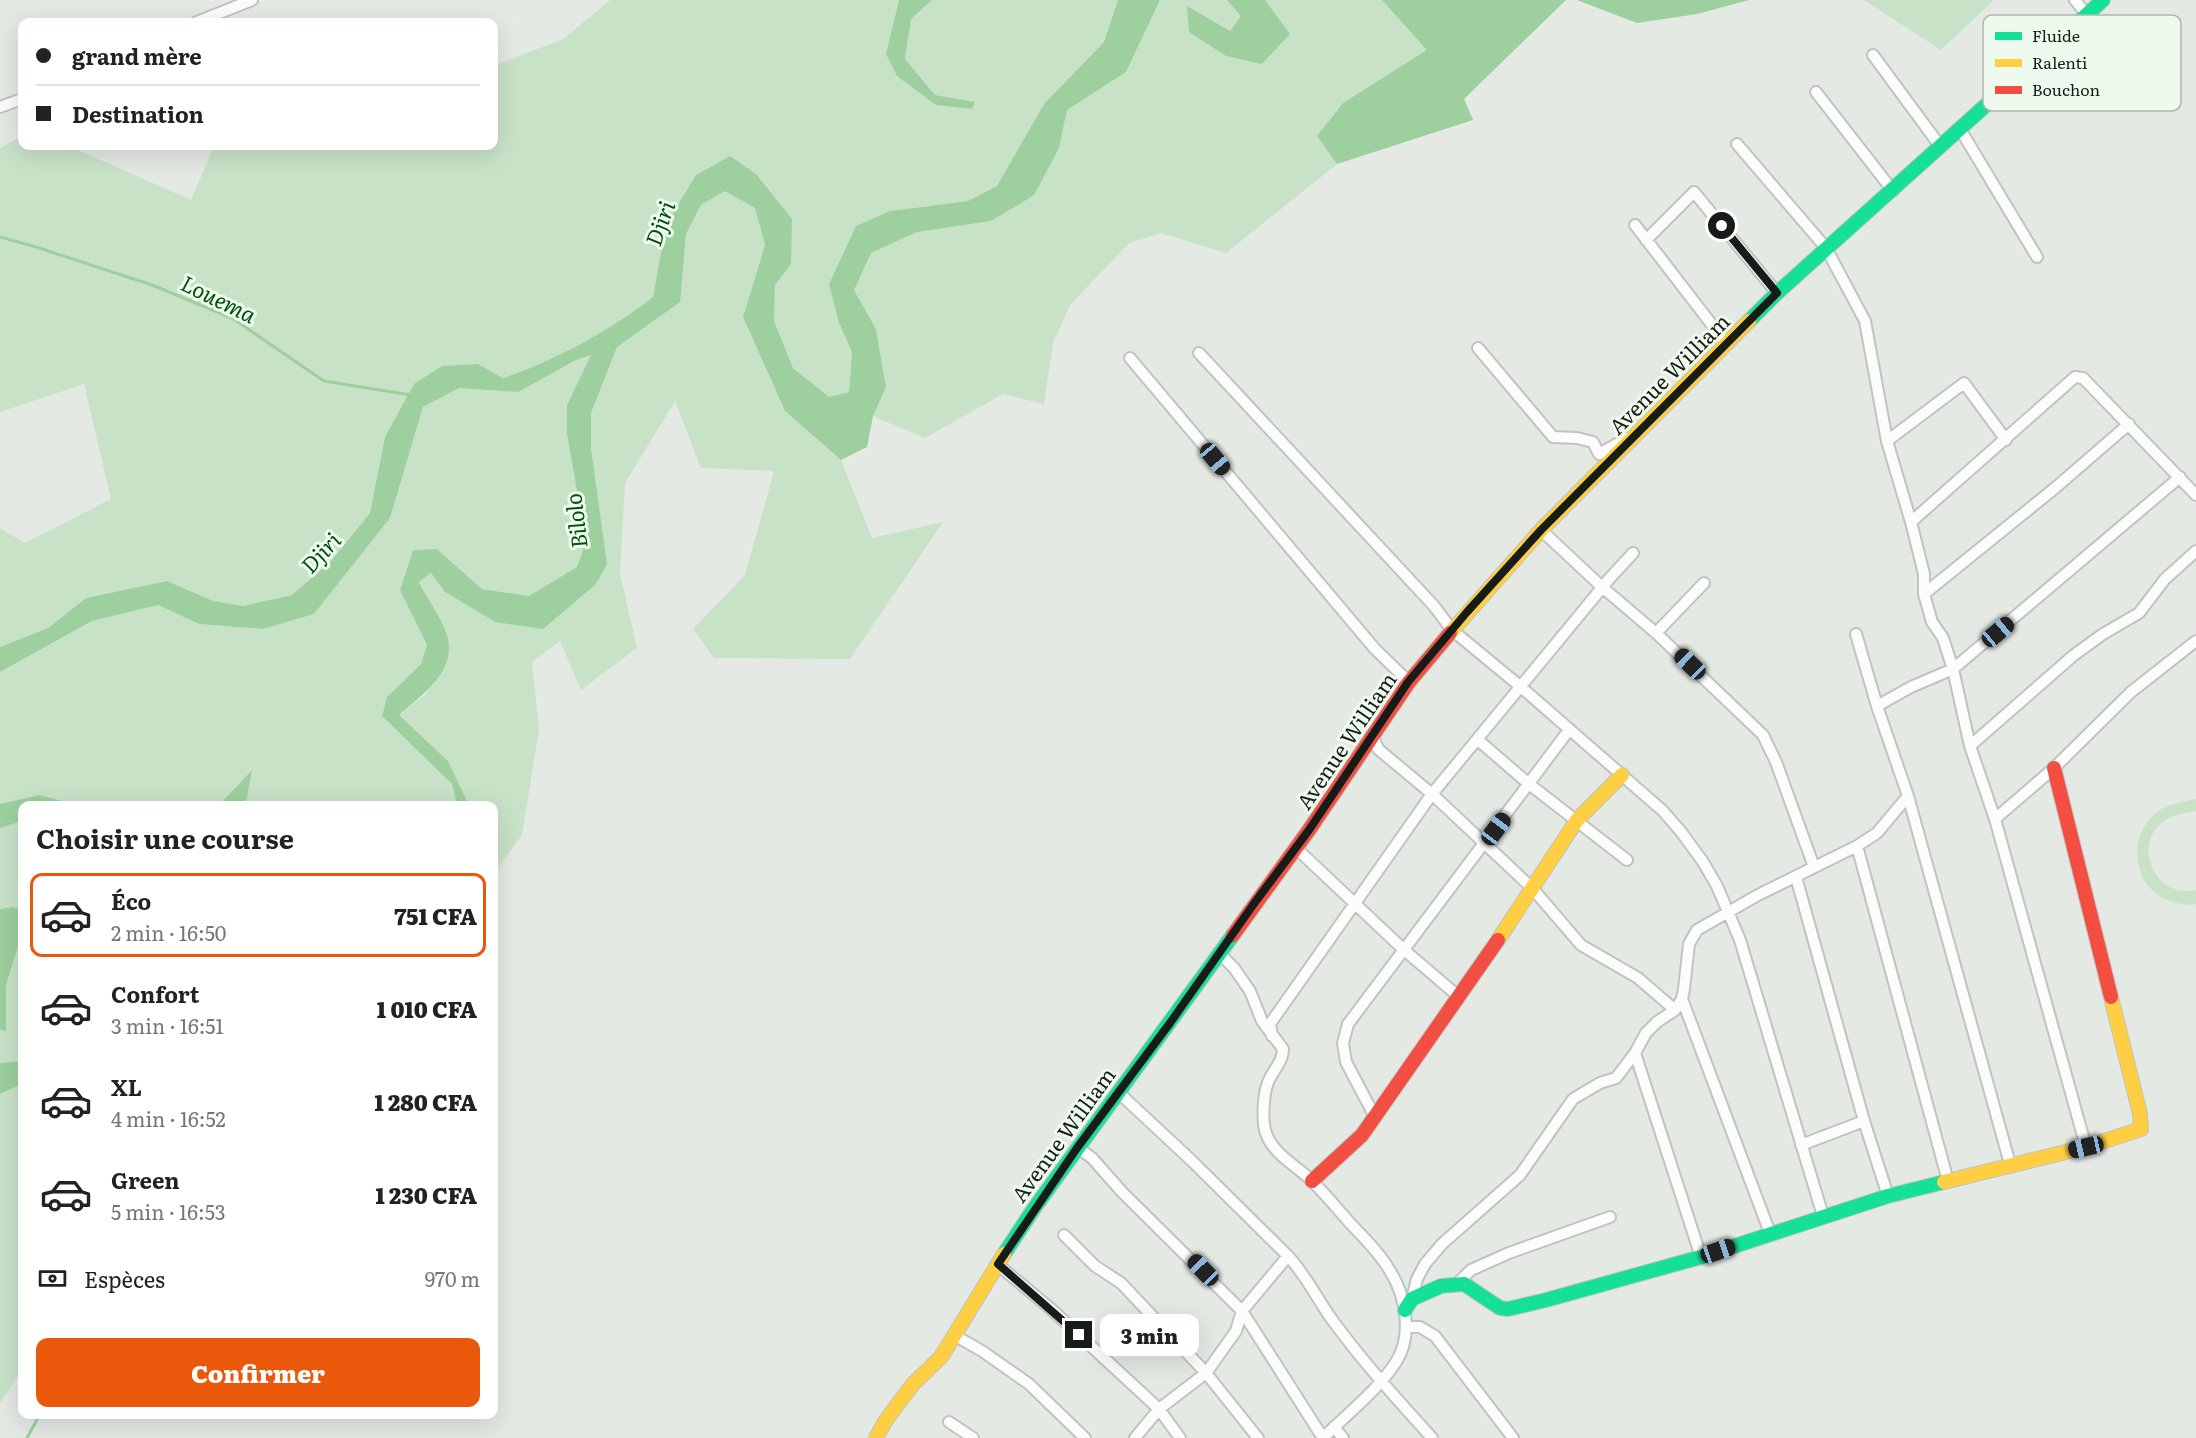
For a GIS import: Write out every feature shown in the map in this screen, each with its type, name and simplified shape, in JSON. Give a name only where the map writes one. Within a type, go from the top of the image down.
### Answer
[{"type":"street","points":[[206,18],[252,0]]},
{"type":"street","points":[[2075,0],[2087,15]]},
{"type":"street","name":"Avenue William","points":[[2087,15],[2103,0]]},
{"type":"street","points":[[1874,55],[1941,146]]},
{"type":"street","points":[[1815,92],[1893,191]]},
{"type":"street","points":[[0,107],[18,100]]},
{"type":"street","name":"Avenue William","points":[[876,1438],[886,1420],[913,1384],[941,1358],[998,1264],[1077,1148],[1296,848],[1408,682],[1541,530],[1726,343],[1826,248],[1893,191],[1983,108]]},
{"type":"street","points":[[1960,129],[2037,257]]},
{"type":"street","points":[[1737,144],[1826,248],[1865,321],[1887,441],[1911,522],[1923,574],[1924,594],[1932,622],[1942,638],[1953,669],[1970,746],[1995,819],[2086,1147]]},
{"type":"street","points":[[1646,240],[1694,192],[1777,293]]},
{"type":"street","points":[[1635,225],[1726,343]]},
{"type":"street","points":[[1478,348],[1553,437],[1577,438],[1593,442],[1599,454],[1640,432]]},
{"type":"street","points":[[1199,353],[1434,606],[1452,630],[1663,811],[1703,862],[1729,912],[1740,940],[1823,1216]]},
{"type":"street","points":[[1130,358],[1375,649],[1408,682]]},
{"type":"street","points":[[1911,522],[2007,440],[2075,377],[2079,376],[2129,424],[2196,495]]},
{"type":"street","points":[[1887,441],[1964,383],[2007,440]]},
{"type":"street","points":[[1924,594],[2129,424]]},
{"type":"street","points":[[1877,706],[1911,687],[1953,669],[2180,477]]},
{"type":"street","points":[[1541,530],[1602,588],[1656,633],[1763,735],[1776,762],[1814,867]]},
{"type":"street","points":[[1970,746],[2074,655],[2103,634],[2139,613],[2165,579],[2196,551]]},
{"type":"street","points":[[1272,1036],[1270,1024],[1432,794],[1633,553]]},
{"type":"street","points":[[1656,633],[1704,583]]},
{"type":"street","points":[[1856,634],[1877,706],[1908,796],[2010,1164]]},
{"type":"street","points":[[1995,819],[2054,768],[2132,692],[2196,641]]},
{"type":"street","points":[[1375,1117],[1346,1062],[1343,1043],[1348,1024],[1569,730]]},
{"type":"street","points":[[1373,736],[1378,749],[1432,794],[1533,889],[1581,945],[1638,978],[1675,1010]]},
{"type":"street","points":[[1478,740],[1529,784],[1627,860]]},
{"type":"street","points":[[1409,1304],[1441,1286],[1464,1284],[1490,1303],[1508,1309],[1701,1257],[1888,1196],[2086,1147],[2137,1131],[2142,1125],[2054,768]]},
{"type":"street","points":[[1312,1181],[1354,1143],[1375,1117],[1533,889],[1577,820],[1622,775]]},
{"type":"street","points":[[1770,1233],[1682,999],[1686,958],[1692,938],[1697,930],[1857,846],[1877,833],[1908,796]]},
{"type":"street","points":[[1857,846],[1948,1181]]},
{"type":"street","points":[[1296,848],[1403,949],[1458,996]]},
{"type":"street","points":[[1796,877],[1864,1121],[1888,1196]]},
{"type":"street","points":[[1219,953],[1234,968],[1250,991],[1262,1021],[1281,1045],[1283,1053],[1269,1079],[1265,1096],[1267,1136],[1278,1150],[1312,1181],[1390,1270],[1409,1304]]},
{"type":"street","points":[[1077,1148],[1092,1158],[1122,1192],[1242,1311],[1323,1438],[1396,1363],[1402,1351],[1409,1304],[1417,1279],[1425,1264],[1442,1244],[1520,1175],[1574,1100],[1600,1083],[1616,1078],[1635,1053],[1646,1033],[1675,1010],[1682,999]]},
{"type":"street","points":[[1635,1053],[1701,1257]]},
{"type":"street","points":[[1118,1092],[1192,1161],[1300,1269],[1333,1321],[1380,1381],[1432,1438]]},
{"type":"street","points":[[1801,1145],[1864,1121]]},
{"type":"street","points":[[1456,1284],[1466,1274],[1509,1253],[1610,1217]]},
{"type":"street","points":[[1064,1235],[1095,1266],[1122,1283],[1206,1373],[1258,1438]]},
{"type":"street","points":[[1135,1438],[1160,1409],[1206,1373],[1236,1331],[1242,1311],[1288,1256]]},
{"type":"street","points":[[998,1264],[1051,1309],[1160,1409],[1180,1438]]},
{"type":"street","points":[[1406,1327],[1420,1327],[1435,1336],[1513,1438]]},
{"type":"street","points":[[954,1335],[982,1351],[1029,1384],[1085,1438]]},
{"type":"street","points":[[949,1422],[973,1438]]},
{"type":"street","points":[[1334,1427],[1344,1438]]},
{"type":"shaded area","points":[[610,0],[899,0],[886,54],[936,105],[975,102],[935,95],[905,59],[911,19],[932,0],[1118,0],[1104,42],[1044,104],[997,186],[968,201],[890,211],[839,323],[852,352],[849,392],[829,397],[793,368],[774,321],[775,285],[791,264],[730,156],[666,225],[653,297],[637,309],[581,344],[502,378],[478,364],[442,366],[385,437],[370,513],[332,560],[292,595],[243,606],[213,601],[167,581],[86,598],[48,628],[0,647],[0,528],[25,543],[111,499],[84,384],[0,412],[0,148],[18,138],[18,150],[78,150],[191,200],[212,150],[498,150],[498,64],[563,39]]},
{"type":"shaded area","points":[[899,0],[932,0],[911,19],[905,59],[935,95],[975,102],[972,109],[936,105],[897,76],[886,54]]},
{"type":"shaded area","points":[[1118,0],[1160,0],[1126,72],[1067,110],[1059,148],[1034,195],[991,221],[917,232],[871,253],[854,290],[876,329],[886,387],[873,416],[867,447],[841,460],[785,411],[743,317],[765,245],[755,208],[725,191],[701,205],[686,234],[680,302],[617,347],[591,413],[591,448],[607,564],[596,584],[543,629],[495,622],[445,592],[431,573],[419,582],[446,632],[449,645],[448,658],[437,679],[399,715],[448,761],[467,801],[456,801],[452,784],[382,716],[387,697],[421,664],[427,645],[400,590],[413,550],[437,549],[482,589],[529,596],[577,567],[586,542],[567,434],[567,405],[591,355],[576,360],[518,392],[459,388],[423,407],[390,518],[314,614],[263,629],[199,624],[158,605],[92,621],[0,672],[0,647],[48,628],[86,598],[167,581],[213,601],[243,606],[292,595],[332,560],[370,513],[385,437],[414,384],[442,366],[478,364],[503,378],[561,354],[637,309],[653,297],[666,225],[696,175],[730,156],[756,174],[792,219],[791,264],[775,285],[774,321],[793,368],[829,397],[849,392],[852,352],[839,323],[829,284],[856,226],[890,211],[968,201],[997,186],[1044,104],[1104,42]]},
{"type":"shaded area","points":[[1160,0],[1227,0],[1241,16],[1229,32],[1226,56],[1262,64],[1290,34],[1265,0],[1382,0],[1428,50],[1343,103],[1317,136],[1337,164],[1226,253],[1161,233],[1129,243],[1070,305],[1053,343],[1044,404],[1003,394],[925,438],[873,416],[886,386],[876,329],[854,290],[871,252],[917,232],[991,221],[1059,148],[1067,110],[1126,72]]},
{"type":"shaded area","points":[[1227,0],[1265,0],[1290,34],[1262,64],[1226,56],[1189,32],[1187,6],[1230,31],[1241,16]]},
{"type":"shaded area","points":[[1382,0],[1566,0],[1464,99],[1473,120],[1337,164],[1317,136],[1343,103],[1427,50]]},
{"type":"shaded area","points":[[1577,0],[1749,0],[1697,14],[1637,23]]},
{"type":"shaded area","points":[[1864,0],[1993,0],[1993,1],[1941,50]]},
{"type":"shaded area","points":[[725,191],[755,208],[765,245],[743,317],[785,411],[841,460],[872,538],[943,522],[850,659],[714,658],[693,629],[745,575],[774,471],[701,468],[675,401],[625,483],[620,574],[637,648],[581,690],[560,641],[532,662],[539,730],[522,835],[498,868],[498,801],[467,801],[448,761],[399,715],[426,694],[447,633],[419,582],[431,573],[445,592],[495,622],[607,564],[591,448],[591,413],[617,347],[679,302],[686,234],[701,205]]},
{"type":"shaded area","points":[[591,355],[567,405],[567,434],[586,542],[577,567],[530,596],[482,589],[437,549],[413,550],[400,590],[427,645],[421,664],[387,697],[382,716],[452,784],[456,801],[245,801],[251,771],[223,801],[62,801],[39,795],[0,804],[0,672],[92,621],[158,605],[199,624],[263,629],[314,614],[390,518],[423,407],[459,388],[518,392],[576,360]]},
{"type":"shaded area","points":[[252,770],[245,801],[223,801]]},
{"type":"shaded area","points":[[39,795],[62,801],[18,801],[18,822],[0,828],[0,804]]},
{"type":"shaded area","points":[[2196,799],[2196,811],[2169,818],[2157,828],[2150,840],[2149,853],[2151,866],[2168,886],[2181,891],[2196,890],[2196,904],[2192,905],[2165,899],[2153,891],[2145,881],[2137,856],[2142,830],[2150,819],[2160,810],[2173,804]]},
{"type":"shaded area","points":[[18,822],[18,909],[12,907],[0,909],[0,828]]},
{"type":"shaded area","points":[[12,907],[18,909],[18,947],[6,985],[6,1031],[0,1030],[0,909]]},
{"type":"shaded area","points":[[18,947],[18,1061],[0,1063],[0,1030],[5,1031],[6,985]]},
{"type":"shaded area","points":[[18,1061],[18,1086],[0,1094],[0,1063]]},
{"type":"shaded area","points":[[18,1086],[18,1376],[0,1403],[0,1094]]},
{"type":"waterway","name":"Louema","points":[[0,237],[152,285],[232,318],[324,381],[411,395]]},
{"type":"waterway","name":"Bilolo","points":[[27,1438],[37,1419]]},
{"type":"traffic: fast","points":[[2086,15],[2103,0]]},
{"type":"traffic: fast","points":[[1749,321],[1777,293],[1983,108]]},
{"type":"traffic: fast","points":[[1004,1254],[1035,1207],[1233,935]]},
{"type":"traffic: fast","points":[[1405,1310],[1412,1299],[1441,1286],[1464,1284],[1500,1308],[1508,1309],[1546,1300],[1701,1257],[1888,1196],[1944,1182]]},
{"type":"traffic: slow","points":[[1450,633],[1541,530],[1749,321]]},
{"type":"traffic: slow","points":[[1498,940],[1577,820],[1622,775]]},
{"type":"traffic: slow","points":[[1944,1182],[2086,1147],[2141,1129],[2140,1114],[2111,997]]},
{"type":"traffic: slow","points":[[876,1438],[886,1420],[913,1384],[941,1357],[1004,1254]]},
{"type":"traffic: jam","points":[[1233,935],[1309,830],[1409,682],[1450,633]]},
{"type":"traffic: jam","points":[[2054,768],[2111,997]]},
{"type":"traffic: jam","points":[[1312,1181],[1362,1135],[1498,940]]},
{"type":"route","points":[[1079,1335],[998,1264],[1077,1148],[1309,830],[1408,682],[1541,530],[1726,343],[1769,304],[1777,293],[1722,226]]},
{"type":"water label","name":"Djiri","points":[[659,223]]},
{"type":"water label","name":"Djiri","points":[[320,552]]}]
